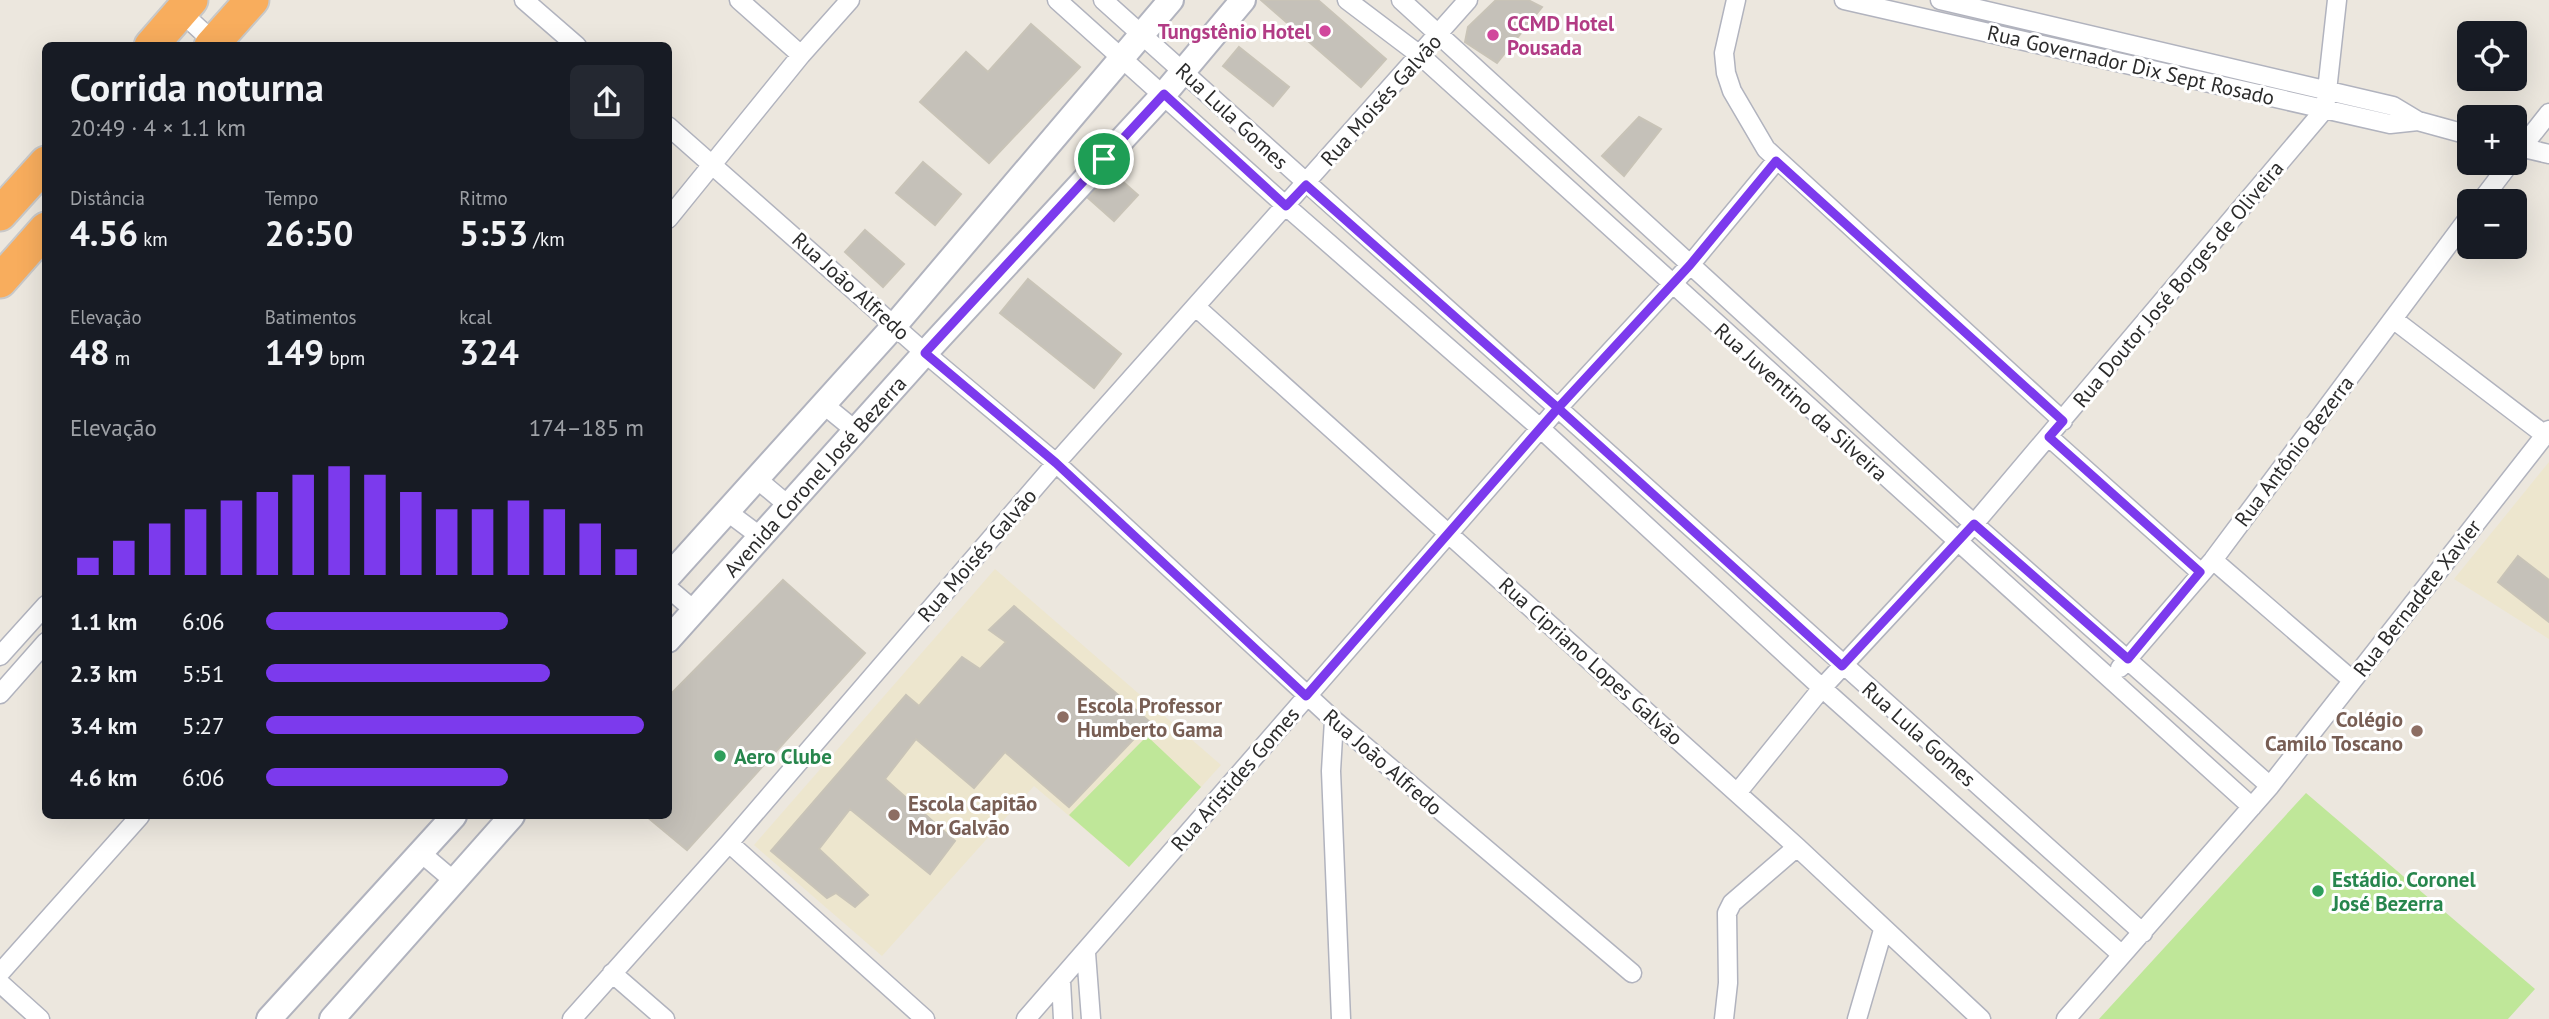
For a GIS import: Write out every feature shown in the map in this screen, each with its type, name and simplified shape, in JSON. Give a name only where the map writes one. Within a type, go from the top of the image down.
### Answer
[{"type":"highway","points":[[216,42],[252,0]]},
{"type":"highway","points":[[154,42],[186,6]]},
{"type":"highway","points":[[2,208],[42,167]]},
{"type":"highway","points":[[0,281],[42,235]]},
{"type":"street","points":[[524,0],[572,42]]},
{"type":"street","points":[[739,0],[801,54]]},
{"type":"street","points":[[672,214],[801,54],[850,0]]},
{"type":"street","name":"Rua Lula Gomes","points":[[1057,0],[1286,206],[1541,428],[1822,688],[2122,955]]},
{"type":"street","name":"Rua Lula Gomes","points":[[1103,0],[1184,70],[1306,185],[1558,408],[1842,666],[2143,933]]},
{"type":"street","name":"Avenida Coronel José Bezerra","points":[[672,574],[895,325],[1171,0]]},
{"type":"street","name":"Avenida Coronel José Bezerra","points":[[672,636],[925,353],[1164,94],[1243,0]]},
{"type":"street","name":"Rua Juventino da Silveira","points":[[1348,0],[1421,56],[2252,807]]},
{"type":"street","name":"Rua Juventino da Silveira","points":[[1401,0],[1974,524],[2270,786]]},
{"type":"street","name":"Rua Moisés Galvão","points":[[572,1019],[729,843],[1056,463],[1421,56],[1468,0]]},
{"type":"street","points":[[1736,0],[1724,53],[1726,73],[1732,91],[1776,161],[2063,421]]},
{"type":"street","name":"Rua Governador Dix Sept Rosado","points":[[1844,0],[2390,124],[2418,121]]},
{"type":"street","name":"Rua Governador Dix Sept Rosado","points":[[1940,0],[2393,106],[2418,121],[2457,132]]},
{"type":"street","points":[[2325,109],[2337,0]]},
{"type":"street","points":[[186,6],[213,42]]},
{"type":"street","name":"Rua Doutor José Borges de Oliveira","points":[[1737,793],[1822,688],[1957,543],[2063,421],[2325,109]]},
{"type":"street","points":[[2527,138],[2549,113]]},
{"type":"street","name":"Rua João Alfredo","points":[[672,128],[925,353],[1056,463],[1306,696],[1632,973]]},
{"type":"street","points":[[2527,151],[2549,154]]},
{"type":"street","points":[[1557,179],[1576,159]]},
{"type":"street","name":"Rua Aristides Gomes","points":[[1026,1019],[1558,408],[1690,265],[1776,161]]},
{"type":"street","points":[[2490,189],[2501,175]]},
{"type":"street","name":"Rua Antônio Bezerra","points":[[2110,679],[2207,566],[2457,233]]},
{"type":"street","name":"Rua Cipriano Lopes Galvão","points":[[1196,307],[1797,847],[1883,930],[1982,1019]]},
{"type":"street","points":[[2393,319],[2547,433]]},
{"type":"street","points":[[1814,413],[1831,394]]},
{"type":"street","points":[[823,404],[856,431]]},
{"type":"street","name":"Rua Bernadete Xavier","points":[[2066,1019],[2270,786],[2547,433]]},
{"type":"street","points":[[2049,437],[2352,680]]},
{"type":"street","points":[[758,480],[789,506]]},
{"type":"street","points":[[729,513],[761,537]]},
{"type":"street","points":[[1693,568],[1712,548]]},
{"type":"street","points":[[672,591],[695,611]]},
{"type":"street","points":[[0,656],[42,609]]},
{"type":"street","points":[[0,694],[42,647]]},
{"type":"street","points":[[1334,720],[1331,771],[1341,1019]]},
{"type":"street","points":[[1945,798],[1965,775]]},
{"type":"street","points":[[0,973],[137,819]]},
{"type":"street","points":[[270,1019],[451,819]]},
{"type":"street","points":[[332,1019],[509,819]]},
{"type":"street","points":[[729,843],[925,1019]]},
{"type":"street","points":[[1724,1019],[1728,983],[1727,913],[1732,903],[1797,847]]},
{"type":"street","points":[[421,853],[454,881]]},
{"type":"street","points":[[1857,1019],[1883,930]]},
{"type":"street","points":[[1086,953],[1091,1019]]},
{"type":"street","points":[[612,973],[665,1019]]},
{"type":"street","points":[[1060,981],[1063,1019]]},
{"type":"street","points":[[0,983],[40,1019]]},
{"type":"shaded area","points":[[2549,462],[2549,639],[2454,579]]},
{"type":"shaded area","points":[[995,569],[1221,765],[1129,867],[1034,786],[882,956],[754,845]]},
{"type":"green space","points":[[1147,736],[1201,787],[1129,867],[1069,815]]},
{"type":"green space","name":"Estádio. Coronel José Bezerra","points":[[2306,793],[2535,989],[2508,1019],[2099,1019]]},
{"type":"building","name":"Tungstênio Hotel","points":[[1261,0],[1318,0],[1386,59],[1361,87]]},
{"type":"building","name":"CCMD Hotel Pousada","points":[[1496,0],[1528,0],[1542,7],[1497,63],[1465,42],[1468,27]]},
{"type":"building","points":[[1031,24],[1080,67],[989,163],[920,102],[966,52],[988,72]]},
{"type":"building","points":[[1239,47],[1289,87],[1273,106],[1223,66]]},
{"type":"building","points":[[1639,117],[1661,129],[1624,176],[1602,156]]},
{"type":"building","points":[[923,162],[961,194],[935,225],[896,193]]},
{"type":"building","points":[[1112,172],[1138,195],[1114,221],[1088,198]]},
{"type":"building","points":[[865,230],[904,264],[883,287],[845,252]]},
{"type":"building","points":[[1028,279],[1121,354],[1094,388],[1000,313]]},
{"type":"building","points":[[2518,556],[2549,580],[2549,622],[2498,582]]},
{"type":"building","name":"Aero Clube","points":[[783,580],[865,653],[687,850],[650,819],[672,819],[672,693]]},
{"type":"building","points":[[1014,606],[1150,722],[1069,807],[1005,752],[974,788],[916,739],[885,779],[955,841],[930,874],[850,809],[819,849],[868,895],[855,907],[836,893],[827,898],[771,851],[906,695],[919,706],[962,657],[980,669],[1006,642],[989,630]]},
{"type":"place","name":"Tungstênio Hotel","points":[[1325,31]]},
{"type":"place","name":"CCMD Hotel Pousada","points":[[1493,35]]},
{"type":"place","name":"Escola Professor Humberto Gama","points":[[1063,717]]},
{"type":"place","name":"Colégio Camilo Toscano","points":[[2417,731]]},
{"type":"place","name":"Aero Clube","points":[[720,756]]},
{"type":"place","name":"Escola Capitão Mor Galvão","points":[[894,815]]},
{"type":"place","name":"Estádio. Coronel José Bezerra","points":[[2318,891]]},
{"type":"route","points":[[1104,159],[925,353],[1056,463],[1306,696],[1558,408],[1842,666],[1974,524],[2128,659],[2200,572],[2049,437],[2063,421],[1776,161],[1690,265],[1558,408],[1306,185],[1286,206],[1164,94],[1104,159]]}]
